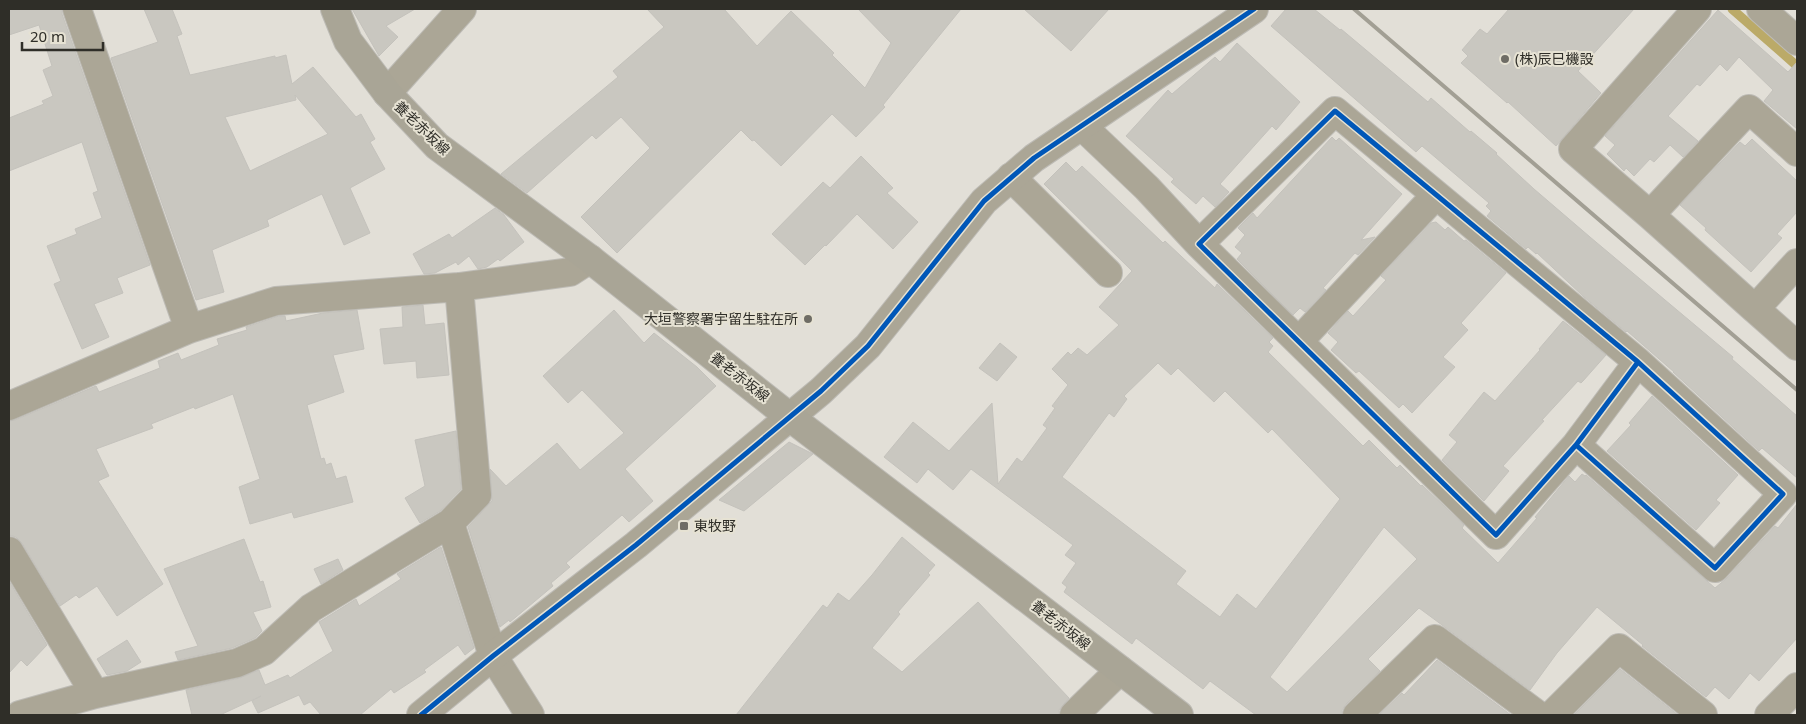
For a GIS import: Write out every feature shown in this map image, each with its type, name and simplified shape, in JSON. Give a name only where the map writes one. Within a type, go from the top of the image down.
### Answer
[{"type":"main road","name":"養老赤坂線","points":[[336,9],[348,41],[387,93],[436,146],[590,259],[791,418],[1179,715]]},
{"type":"street","points":[[78,9],[188,329]]},
{"type":"street","points":[[387,93],[462,9]]},
{"type":"street","points":[[421,715],[493,656],[636,545],[791,418],[868,346],[984,201],[1034,158],[1254,9]]},
{"type":"street","points":[[1697,9],[1573,149],[1797,346]]},
{"type":"street","points":[[1761,9],[1795,34]]},
{"type":"street","points":[[1650,216],[1749,110],[1797,152]]},
{"type":"street","points":[[1199,244],[1335,111],[1790,489],[1715,568],[1576,445]]},
{"type":"street","points":[[1082,126],[1146,188],[1199,244],[1496,536],[1576,445],[1638,362]]},
{"type":"street","points":[[1012,178],[1108,273]]},
{"type":"street","points":[[1299,341],[1436,194]]},
{"type":"street","points":[[9,406],[188,329],[276,301],[459,286],[570,272],[590,259]]},
{"type":"street","points":[[1755,310],[1797,263]]},
{"type":"street","points":[[20,715],[95,694],[237,663],[264,651],[311,608],[450,523],[477,496],[459,286]]},
{"type":"street","points":[[450,523],[493,656],[530,715]]},
{"type":"street","points":[[9,551],[95,694]]},
{"type":"street","points":[[1357,715],[1436,639],[1538,715]]},
{"type":"street","points":[[1552,715],[1619,648],[1703,715]]},
{"type":"street","points":[[1074,715],[1120,670]]},
{"type":"street","points":[[1768,715],[1797,687]]},
{"type":"street","points":[[9,711],[14,715]]},
{"type":"building","points":[[9,9],[62,9],[62,14],[150,265],[117,278],[123,293],[94,304],[109,337],[82,349],[54,284],[61,281],[47,246],[77,234],[75,229],[102,218],[93,193],[98,191],[82,142],[9,171],[9,118],[44,104],[42,101],[53,96],[43,70],[52,66],[39,25],[9,35]]},
{"type":"building","points":[[144,9],[172,9],[182,34],[177,36],[190,75],[286,55],[292,84],[313,67],[356,117],[361,114],[375,139],[370,142],[385,169],[350,188],[370,233],[344,245],[322,194],[267,220],[269,226],[212,250],[224,292],[196,300],[111,58],[158,42]],"holes":[[[295,95],[328,134],[250,171],[225,117],[296,100]]]},
{"type":"building","points":[[352,9],[415,9],[386,26],[398,37],[379,56]]},
{"type":"building","points":[[647,9],[724,9],[757,46],[791,11],[834,53],[832,55],[865,88],[891,43],[858,9],[961,9],[883,105],[885,107],[856,137],[832,114],[781,166],[741,130],[617,253],[581,217],[650,148],[621,117],[596,139],[592,135],[527,193],[501,174],[618,77],[613,71],[664,27]]},
{"type":"building","points":[[1024,9],[1109,9],[1071,51]]},
{"type":"building","points":[[1286,9],[1314,9],[1341,29],[1428,102],[1431,98],[1497,153],[1534,189],[1733,357],[1732,359],[1797,416],[1797,478],[1762,448],[1759,451],[1674,372],[1584,297],[1537,253],[1528,247],[1526,249],[1487,216],[1491,211],[1486,206],[1489,203],[1422,146],[1416,152],[1271,26]]},
{"type":"building","points":[[1509,9],[1634,9],[1578,71],[1601,93],[1556,146],[1508,102],[1461,63],[1468,56],[1462,50],[1480,29],[1487,34]]},
{"type":"building","points":[[1718,10],[1788,72],[1797,62],[1797,129],[1764,101],[1773,90],[1739,57],[1727,71],[1720,64],[1700,86],[1697,84],[1668,116],[1698,141],[1683,157],[1670,145],[1654,162],[1650,159],[1634,176],[1626,168],[1624,171],[1607,154],[1615,145],[1605,136]]},
{"type":"building","points":[[1237,43],[1300,102],[1276,130],[1272,126],[1220,184],[1229,192],[1215,207],[1203,196],[1196,204],[1171,182],[1174,179],[1126,136],[1168,90],[1172,94],[1215,57],[1220,62]]},
{"type":"building","points":[[1332,137],[1336,141],[1339,138],[1402,194],[1361,240],[1375,237],[1358,255],[1355,253],[1323,288],[1326,290],[1305,312],[1300,308],[1293,315],[1237,259],[1242,253],[1235,247],[1245,235],[1238,228],[1253,213],[1257,218]]},
{"type":"building","points":[[1752,139],[1797,181],[1797,212],[1777,234],[1782,238],[1751,272],[1680,205],[1740,142],[1745,146]]},
{"type":"building","points":[[861,156],[893,188],[887,193],[918,222],[893,249],[857,214],[805,265],[772,234],[823,182],[830,188]]},
{"type":"building","points":[[1066,162],[1076,172],[1082,166],[1163,243],[1165,241],[1215,288],[1217,284],[1273,338],[1269,342],[1273,346],[1268,352],[1363,446],[1369,440],[1397,468],[1400,465],[1464,525],[1462,528],[1498,563],[1537,518],[1535,517],[1569,476],[1575,482],[1582,474],[1586,475],[1715,588],[1726,579],[1775,526],[1778,528],[1797,504],[1797,638],[1759,681],[1750,673],[1729,699],[1715,687],[1706,697],[1597,607],[1557,653],[1530,690],[1419,608],[1368,659],[1380,671],[1346,704],[1342,710],[1342,715],[1256,715],[1210,681],[1203,689],[1136,638],[1132,644],[1064,592],[1067,587],[1062,583],[1076,563],[1065,555],[1073,545],[971,469],[953,490],[928,469],[917,483],[884,457],[913,422],[949,451],[992,403],[998,484],[1017,458],[1022,462],[1047,428],[1043,425],[1055,408],[1052,406],[1068,385],[1052,369],[1068,352],[1071,355],[1078,348],[1087,355],[1119,325],[1099,307],[1132,271],[1044,184]],"holes":[[[1158,363],[1171,375],[1178,368],[1214,402],[1225,391],[1268,433],[1272,429],[1340,499],[1256,609],[1237,594],[1220,617],[1176,584],[1186,571],[1062,477],[1109,413],[1114,417],[1127,399],[1124,396]],[[1384,527],[1417,559],[1287,692],[1270,677]]]},
{"type":"building","points":[[495,208],[504,215],[524,242],[500,261],[498,259],[487,267],[478,269],[469,256],[458,265],[456,262],[435,273],[424,274],[413,254],[449,234],[452,238]]},
{"type":"building","points":[[1436,222],[1445,230],[1448,227],[1464,241],[1466,240],[1506,273],[1461,323],[1468,330],[1443,357],[1455,367],[1412,413],[1403,404],[1399,408],[1359,371],[1356,373],[1331,350],[1338,342],[1328,333],[1348,311],[1353,316],[1386,280],[1381,276],[1431,223]]},
{"type":"building","points":[[423,305],[425,325],[444,323],[449,375],[417,378],[416,361],[384,364],[380,329],[403,327],[402,307]]},
{"type":"building","points":[[357,310],[364,349],[333,355],[344,392],[307,405],[321,459],[324,458],[326,465],[331,463],[336,479],[346,476],[353,502],[294,518],[292,512],[250,524],[239,487],[260,479],[233,394],[195,409],[194,407],[151,424],[153,428],[96,449],[109,476],[98,481],[163,584],[117,616],[97,586],[79,598],[76,595],[60,606],[22,543],[16,537],[9,535],[9,421],[96,386],[99,392],[160,368],[158,361],[178,353],[181,360],[219,345],[217,339],[247,330],[246,327],[279,316],[285,316],[286,321],[323,313]]},
{"type":"building","points":[[614,310],[644,343],[654,333],[697,367],[716,386],[625,469],[653,501],[629,522],[622,515],[566,563],[570,567],[551,583],[553,586],[510,622],[509,620],[500,627],[468,527],[492,501],[490,469],[506,486],[557,443],[580,470],[624,433],[582,390],[568,403],[543,376]]},
{"type":"building","points":[[1563,321],[1606,355],[1581,383],[1578,381],[1503,466],[1509,471],[1484,501],[1442,460],[1457,442],[1449,435],[1484,392],[1495,401]]},
{"type":"building","points":[[1000,343],[1017,357],[997,381],[979,368]]},
{"type":"building","points":[[1652,396],[1738,475],[1716,500],[1720,503],[1696,530],[1607,451],[1631,425],[1629,423]]},
{"type":"building","points":[[456,431],[461,489],[440,511],[420,523],[405,498],[425,486],[415,440]]},
{"type":"building","points":[[789,442],[813,454],[744,511],[719,500]]},
{"type":"building","points":[[902,537],[935,565],[928,573],[930,575],[898,612],[900,614],[872,648],[902,672],[978,602],[1069,698],[1059,710],[1059,715],[736,715],[823,605],[827,608],[838,593],[849,601]]},
{"type":"building","points":[[244,539],[260,582],[263,581],[271,607],[253,612],[262,631],[255,638],[232,648],[178,660],[175,652],[198,646],[164,569]]},
{"type":"building","points":[[441,547],[474,648],[465,655],[458,645],[424,670],[426,672],[394,693],[391,689],[360,715],[321,715],[310,702],[304,705],[299,695],[258,713],[252,701],[261,696],[220,715],[192,715],[186,690],[240,678],[259,670],[265,685],[288,675],[290,678],[333,651],[319,622],[356,599],[359,606],[401,579],[397,574]]},
{"type":"building","points":[[338,559],[343,570],[321,584],[314,569]]},
{"type":"building","points":[[9,581],[47,645],[27,666],[21,660],[9,673]]},
{"type":"building","points":[[127,640],[141,662],[127,671],[107,675],[97,659]]},
{"type":"building","points":[[1437,660],[1511,715],[1379,715],[1402,693],[1404,695]]},
{"type":"building","points":[[1620,669],[1678,715],[1574,715]]},
{"type":"waterway","points":[[1732,9],[1797,66]]},
{"type":"railway","points":[[1354,9],[1797,390]]},
{"type":"cycle path","points":[[421,715],[493,656],[636,545],[821,391],[868,346],[984,201],[1034,158],[1254,9]]},
{"type":"cycle path","points":[[1576,445],[1715,568],[1783,494],[1638,362],[1335,111],[1199,244],[1496,535],[1576,445],[1638,362]]},
{"type":"place","name":"(株)辰巳機設","points":[[1505,59]]},
{"type":"place","name":"大垣警察署宇留生駐在所","points":[[808,319]]},
{"type":"place","name":"東牧野","points":[[684,526]]}]
